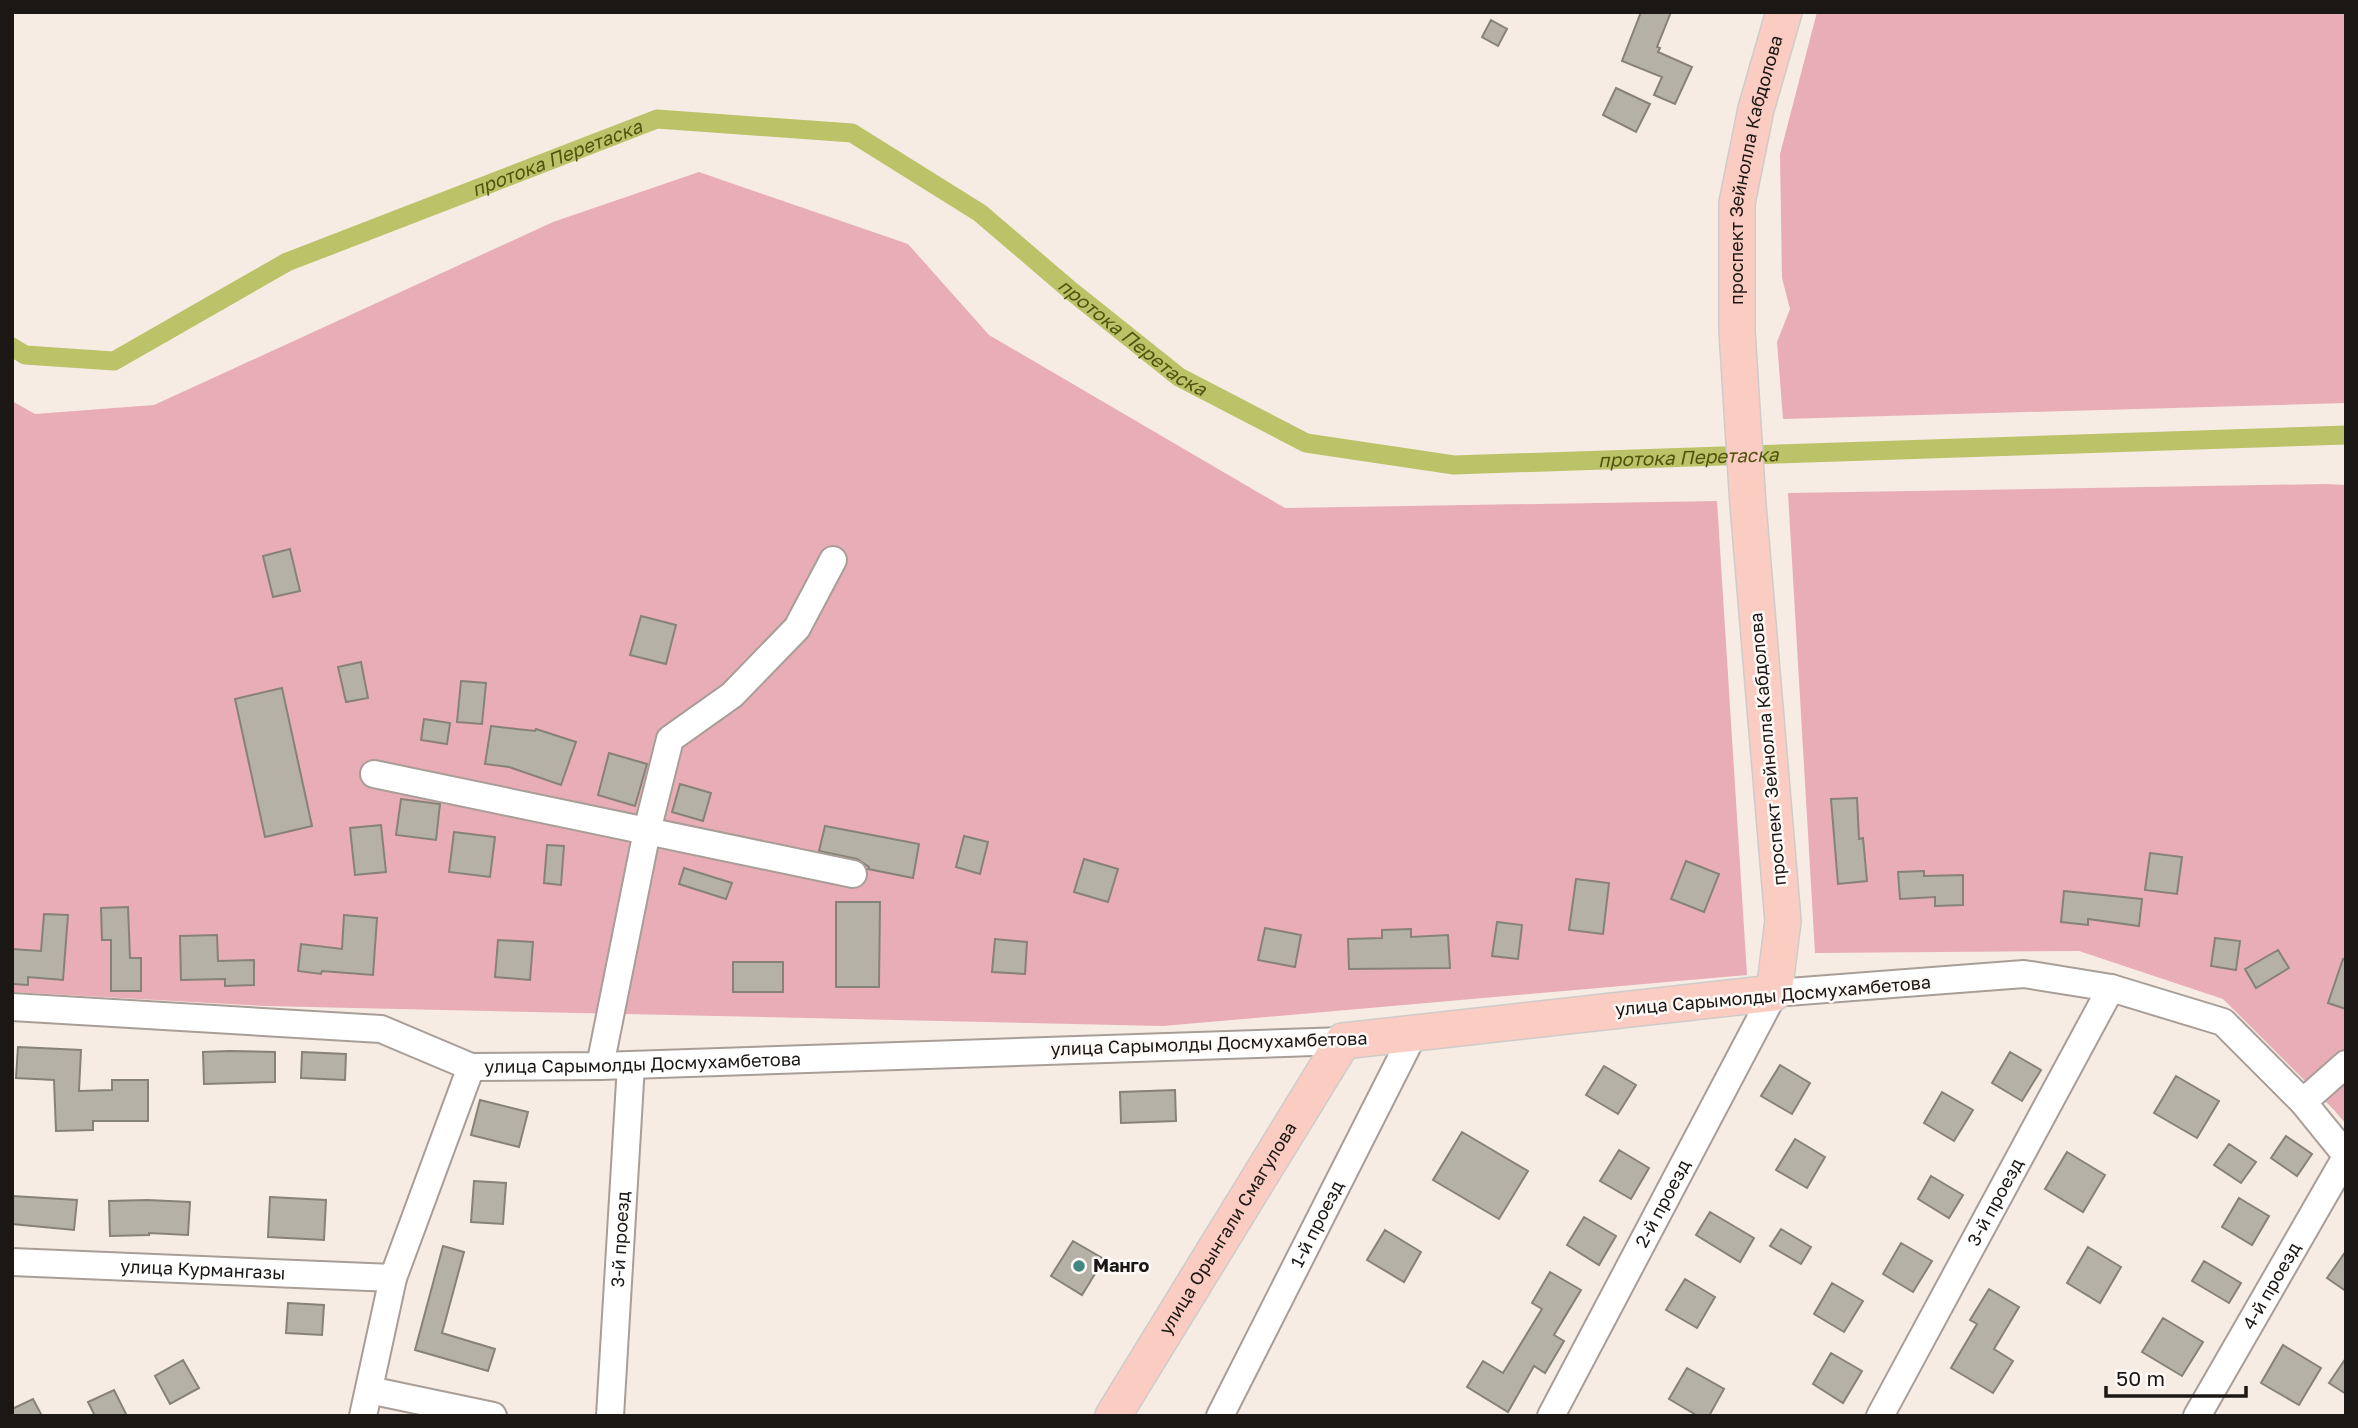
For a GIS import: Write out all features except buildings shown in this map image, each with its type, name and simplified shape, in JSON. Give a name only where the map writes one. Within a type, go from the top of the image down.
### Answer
[{"type":"main road","name":"проспект Зейнолла Кабдолова","points":[[1774,993],[1783,921],[1748,505],[1737,331],[1737,203],[1756,110],[1784,12]]},
{"type":"main road","name":"улица Сарымолды Досмухамбетова","points":[[1343,1041],[1774,993]]},
{"type":"main road","name":"улица Орынгали Смагулова","points":[[1113,1416],[1343,1041]]},
{"type":"street","points":[[600,1066],[647,831],[670,739],[732,695],[797,628],[833,560]]},
{"type":"street","points":[[374,774],[853,874]]},
{"type":"street","name":"улица Сарымолды Досмухамбетова","points":[[1774,993],[2024,974],[2111,988],[2223,1022],[2303,1102],[2346,1156]]},
{"type":"street","name":"3-й проезд","points":[[1880,1416],[2111,988]]},
{"type":"street","name":"2-й проезд","points":[[1551,1416],[1774,993]]},
{"type":"street","name":"улица Сарымолды Досмухамбетова","points":[[12,1007],[381,1029],[471,1067],[600,1066],[1343,1041]]},
{"type":"street","name":"1-й проезд","points":[[1220,1416],[1414,1033]]},
{"type":"street","points":[[2303,1102],[2346,1064]]},
{"type":"street","name":"3-й проезд","points":[[610,1416],[631,1065]]},
{"type":"street","points":[[471,1067],[393,1278],[366,1403],[493,1416]]},
{"type":"street","name":"4-й проезд","points":[[2197,1416],[2346,1156]]},
{"type":"street","name":"улица Курмангазы","points":[[12,1262],[393,1278]]},
{"type":"shaded area","points":[[1817,12],[2346,12],[2346,403],[1783,419],[1777,342],[1790,309],[1782,278],[1780,154]]},
{"type":"shaded area","points":[[699,172],[908,244],[989,335],[1285,508],[1717,501],[1747,975],[1163,1026],[265,1006],[12,992],[12,401],[35,414],[154,405],[553,222]]},
{"type":"shaded area","points":[[2346,485],[2346,1124],[2223,999],[2079,951],[1815,953],[1788,493]]},
{"type":"waterway","name":"протока Перетаска","points":[[12,347],[25,355],[114,361],[287,262],[657,119],[852,133],[980,213],[1070,290],[1179,377],[1306,443],[1454,465],[2346,435]]},
{"type":"place","name":"Манго","points":[[1079,1266]]}]
